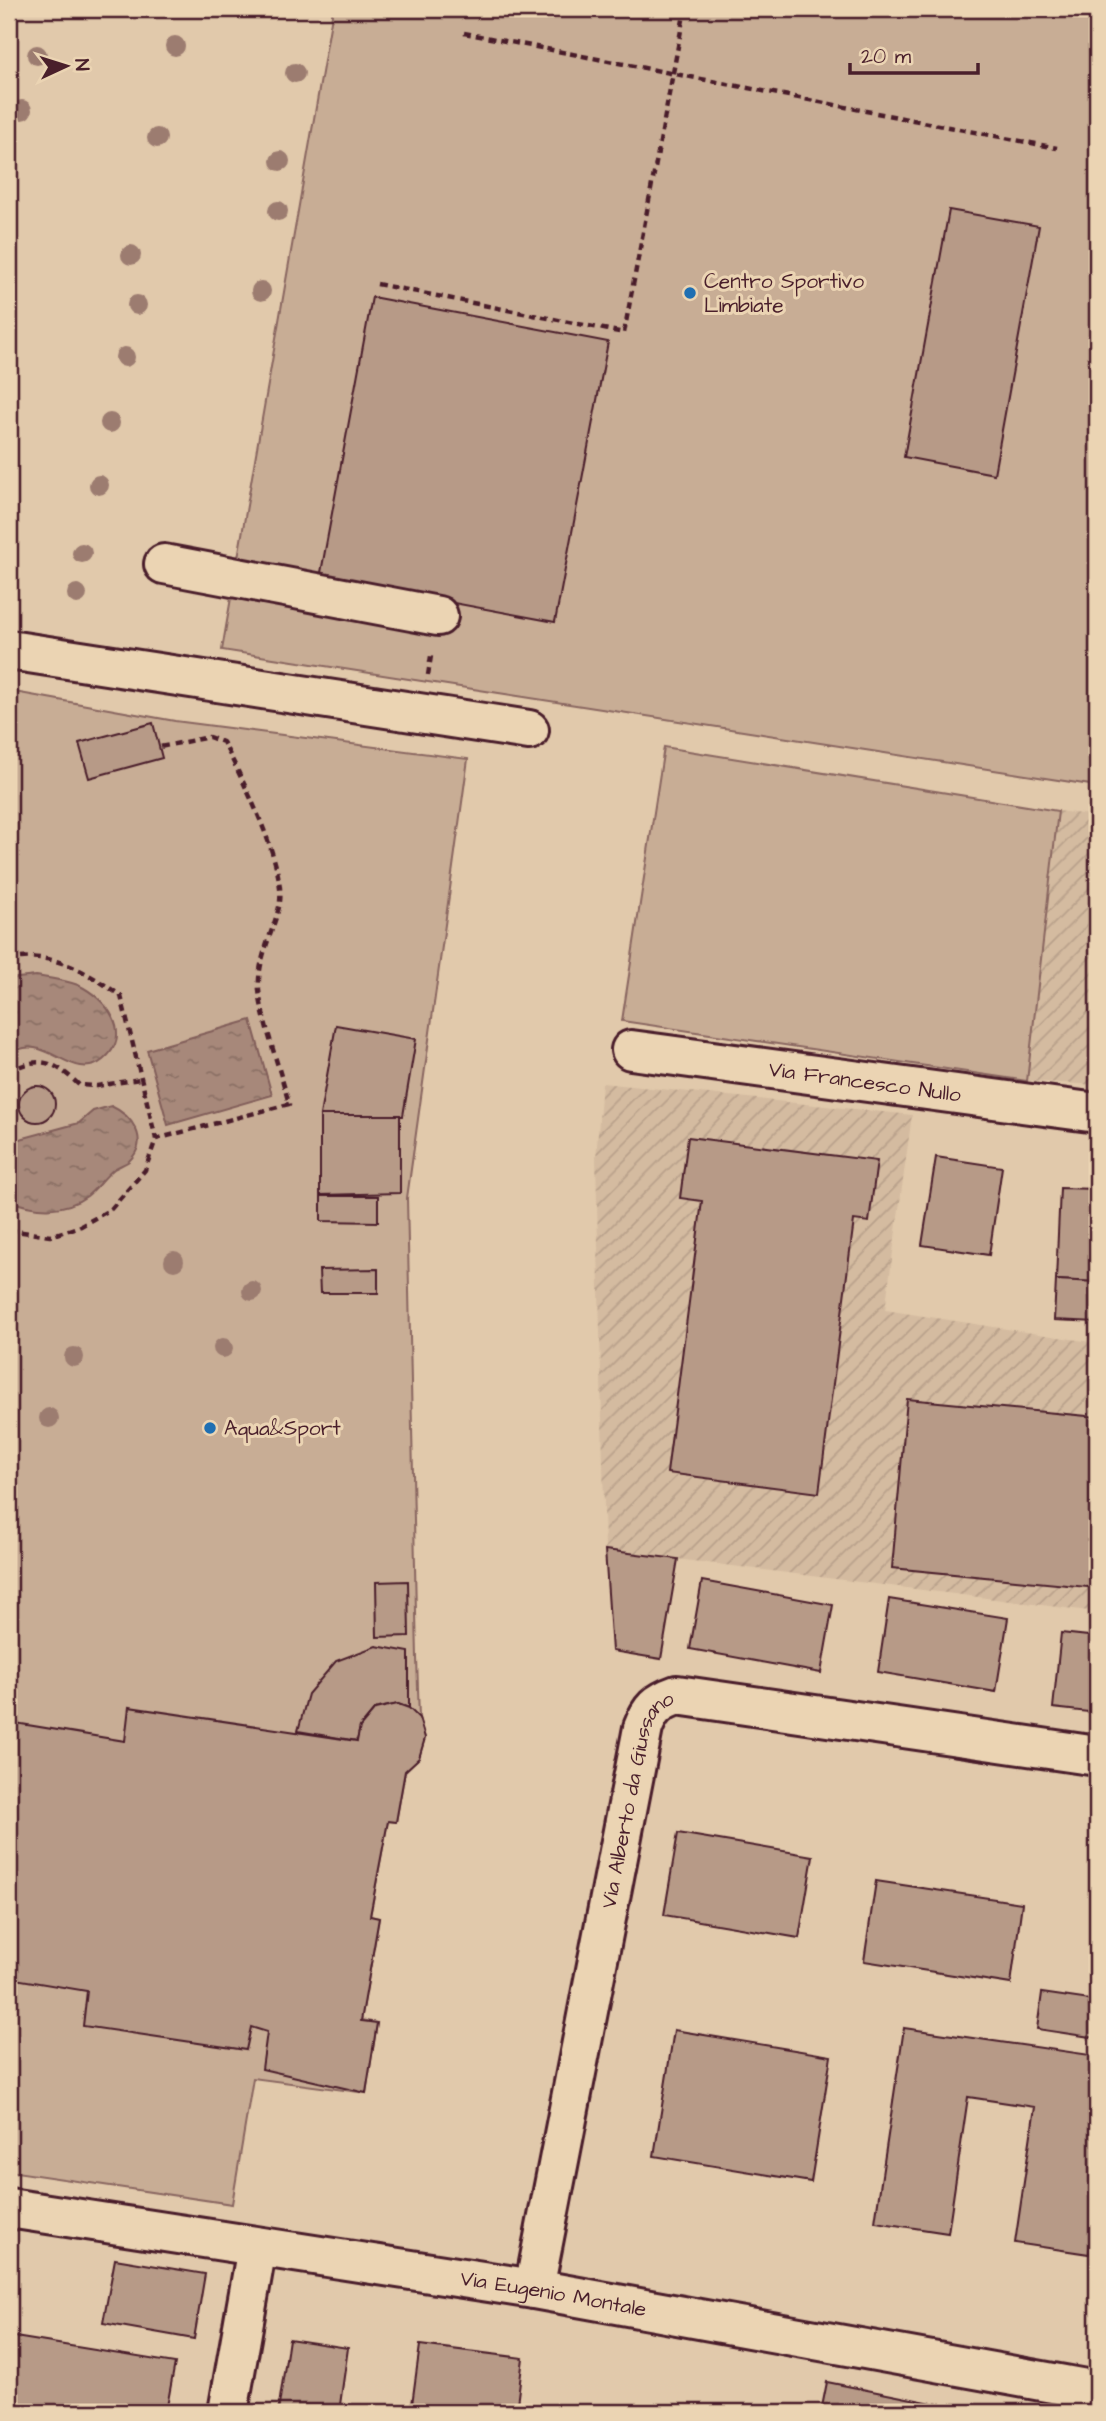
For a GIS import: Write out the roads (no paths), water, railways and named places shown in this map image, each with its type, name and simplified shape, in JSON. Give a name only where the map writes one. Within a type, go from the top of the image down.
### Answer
[{"type":"street","points":[[164,564],[438,616]]},
{"type":"street","points":[[9,650],[529,730]]},
{"type":"street","name":"Via Francesco Nullo","points":[[631,1050],[1097,1114]]},
{"type":"street","name":"Via Alberto da Giussano","points":[[534,2289],[643,1728],[649,1711],[661,1701],[677,1695],[1097,1756]]},
{"type":"street","name":"Via Eugenio Montale","points":[[9,2208],[534,2289],[1097,2391]]},
{"type":"street","points":[[228,2412],[257,2247]]},
{"type":"water","points":[[36,976],[78,985],[107,1008],[117,1028],[117,1039],[103,1060],[91,1066],[80,1066],[34,1048],[22,1048],[9,1055],[9,979]]},
{"type":"water","points":[[251,1020],[272,1095],[168,1125],[147,1050]]},
{"type":"water","points":[[111,1106],[125,1115],[136,1129],[138,1145],[129,1161],[114,1169],[87,1196],[69,1205],[39,1208],[9,1200],[9,1142],[79,1123],[93,1111]]},
{"type":"place","name":"Centro Sportivo Limbiate","points":[[690,293]]},
{"type":"place","name":"Aqua&Sport","points":[[210,1428]]}]
